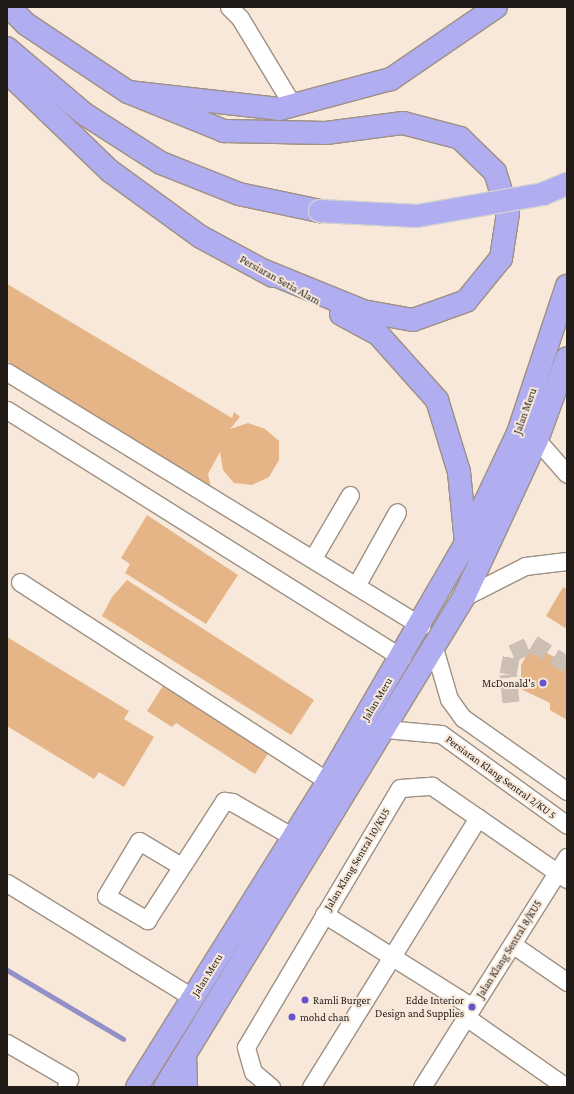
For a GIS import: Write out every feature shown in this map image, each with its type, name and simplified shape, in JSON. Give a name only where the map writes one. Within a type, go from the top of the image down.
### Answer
[{"type":"highway","points":[[8,7],[26,24],[128,92],[224,131],[326,133],[403,123],[460,138],[495,172],[508,213],[501,258],[466,301],[413,320],[363,311],[260,269]]},
{"type":"highway","points":[[128,92],[279,108],[293,106],[391,79],[496,7]]},
{"type":"highway","points":[[7,48],[83,113],[161,163],[239,194],[320,211],[417,216],[543,194],[567,184]]},
{"type":"highway","name":"Persiaran Setia Alam","points":[[7,72],[110,171],[201,237],[378,334],[437,400],[459,472],[466,543]]},
{"type":"highway","name":"Jalan Meru","points":[[137,1087],[328,781],[421,626],[466,543],[518,432],[567,286]]},
{"type":"highway","name":"Jalan Meru","points":[[165,1087],[464,598],[537,440],[567,358]]},
{"type":"highway","points":[[185,1055],[186,1087]]},
{"type":"street","points":[[229,7],[240,18],[293,106]]},
{"type":"street","points":[[7,372],[314,558],[421,626]]},
{"type":"street","points":[[7,410],[402,658]]},
{"type":"street","points":[[537,440],[567,474]]},
{"type":"street","points":[[314,558],[350,495]]},
{"type":"street","points":[[356,584],[397,512]]},
{"type":"street","points":[[464,598],[525,566],[567,561]]},
{"type":"street","points":[[20,582],[328,781]]},
{"type":"street","points":[[434,648],[449,699],[462,718],[567,791]]},
{"type":"street","name":"Persiaran Klang Sentral 2/KU 5","points":[[385,729],[441,734],[567,825]]},
{"type":"street","name":"Jalan Klang Sentral 10/KU5","points":[[271,1087],[253,1072],[246,1047],[400,788],[432,786],[562,876]]},
{"type":"street","points":[[180,866],[139,841],[105,892],[147,920],[180,866],[224,802],[232,802],[293,837]]},
{"type":"street","points":[[311,1087],[478,818]]},
{"type":"street","name":"Jalan Klang Sentral 8/KU5","points":[[422,1087],[512,944],[562,876],[567,857]]},
{"type":"street","points":[[7,883],[192,998]]},
{"type":"street","points":[[324,914],[392,957],[469,1012],[566,1087]]},
{"type":"street","points":[[512,944],[567,982]]},
{"type":"street","points":[[7,1043],[69,1079],[66,1087]]},
{"type":"building","points":[[7,284],[232,418],[234,412],[240,417],[230,429],[248,423],[265,429],[279,441],[279,460],[269,477],[252,485],[234,483],[223,470],[220,452],[208,474],[211,488],[7,361]]},
{"type":"building","points":[[147,515],[238,575],[206,624],[125,573],[130,564],[121,558]]},
{"type":"building","points":[[127,580],[314,700],[291,735],[102,616],[112,597]]},
{"type":"building","points":[[563,587],[567,589],[567,629],[546,616]]},
{"type":"building","points":[[7,637],[129,711],[124,719],[154,737],[124,787],[99,772],[94,779],[7,726]]},
{"type":"building","name":"McDonald's","points":[[529,651],[541,654],[544,651],[567,665],[567,720],[550,710],[550,703],[521,689],[521,665]]},
{"type":"building","points":[[166,681],[271,749],[255,774],[176,723],[172,727],[147,711]]},
{"type":"waterway","points":[[7,970],[123,1039]]},
{"type":"tunnel","points":[[511,702],[508,674],[512,653],[533,643],[567,664]]},
{"type":"place","name":"McDonald's","points":[[543,683]]},
{"type":"place","name":"Ramli Burger","points":[[305,1000]]},
{"type":"place","name":"Edde Interior Design and Supplies","points":[[472,1007]]},
{"type":"place","name":"mohd chan","points":[[292,1017]]}]
